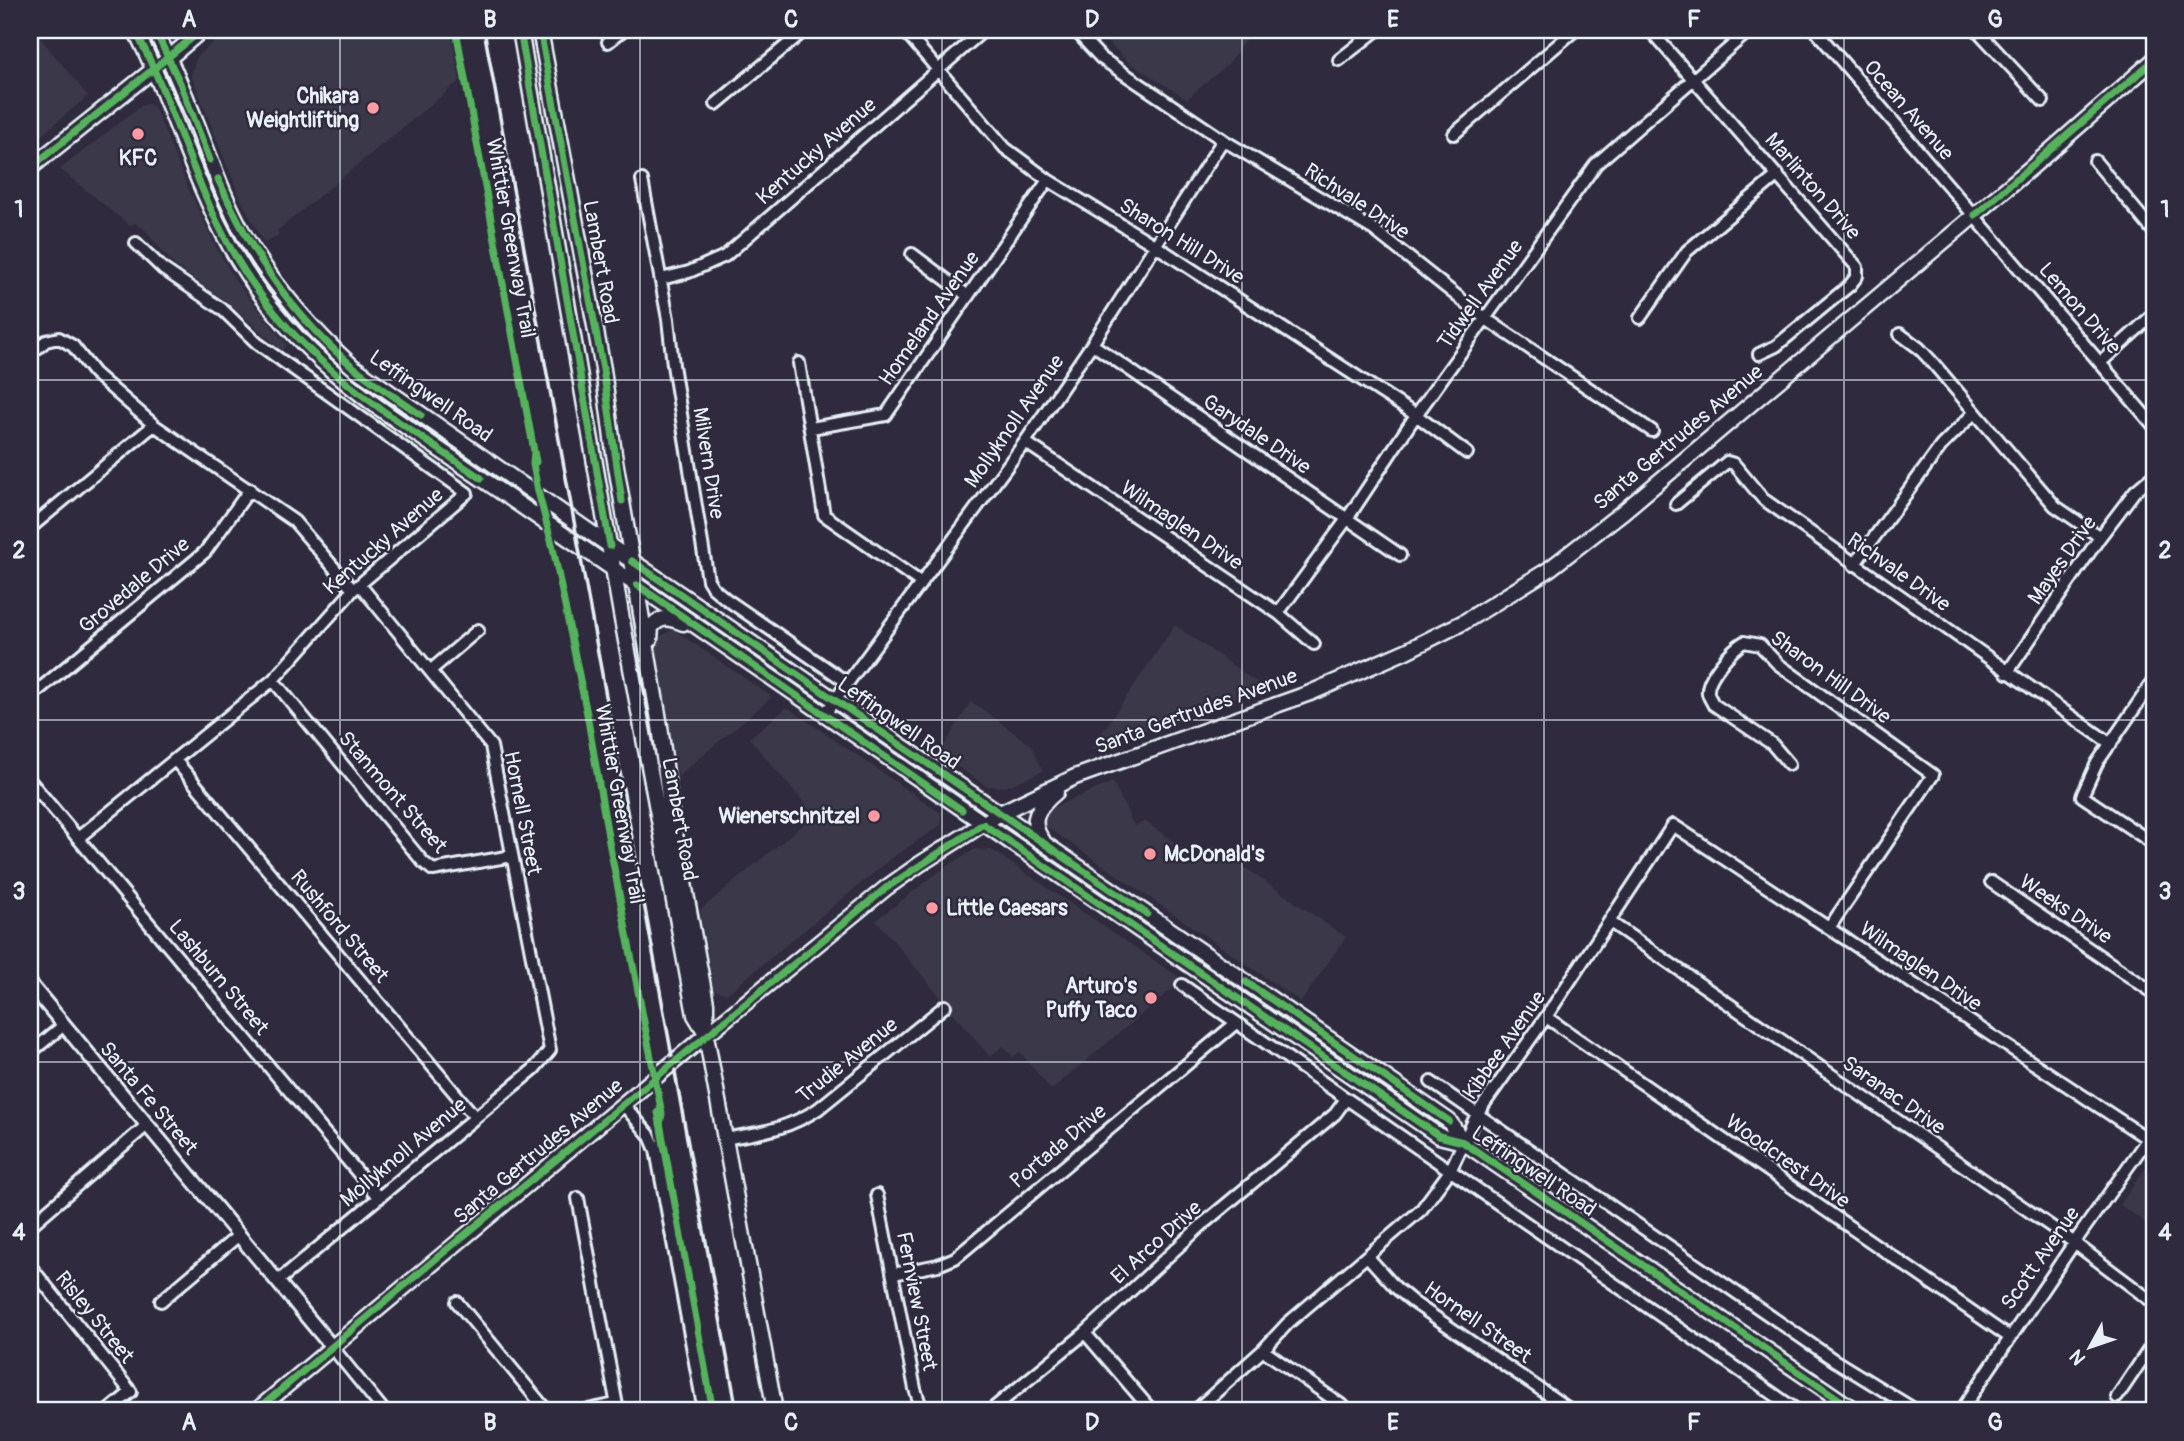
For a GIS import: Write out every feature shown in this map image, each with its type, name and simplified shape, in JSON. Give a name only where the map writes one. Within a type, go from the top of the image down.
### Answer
[{"type":"main road","name":"Leffingwell Road","points":[[135,30],[223,235],[259,293],[302,345],[337,377],[824,715],[1439,1136],[1463,1142],[1856,1411]]},
{"type":"main road","name":"Leffingwell Road","points":[[155,30],[243,233],[280,291],[309,325],[352,366],[1449,1121],[1463,1142]]},
{"type":"main road","points":[[169,58],[202,30]]},
{"type":"main road","name":"Lambert Road","points":[[520,30],[695,1015],[706,1035]]},
{"type":"main road","name":"Lambert Road","points":[[540,30],[603,369],[653,680],[671,812],[706,1003],[706,1035],[775,1411]]},
{"type":"main road","name":"Santa Gertrudes Avenue","points":[[256,1411],[886,888],[983,824],[1000,813],[1075,778],[1310,693],[1406,651],[1464,622],[1548,570],[1615,518],[1975,215],[2154,60]]},
{"type":"main road","points":[[30,169],[154,69]]},
{"type":"main road","points":[[579,524],[593,516],[595,460]]},
{"type":"main road","points":[[653,680],[649,633],[656,622],[669,618],[702,630]]},
{"type":"main road","points":[[1049,847],[1037,831],[1037,812],[1046,800],[1075,778]]},
{"type":"street","points":[[608,42],[623,30]]},
{"type":"street","points":[[716,104],[805,30]]},
{"type":"street","name":"Sharon Hill Drive","points":[[904,30],[1005,148],[1048,180],[1156,246],[1416,415],[1467,453]]},
{"type":"street","name":"Kentucky Avenue","points":[[661,279],[689,272],[725,256],[984,30]]},
{"type":"street","name":"Richvale Drive","points":[[1075,30],[1101,58],[1223,140],[1374,230],[1486,320],[1652,431]]},
{"type":"street","points":[[1339,61],[1377,30]]},
{"type":"street","points":[[1454,134],[1575,30]]},
{"type":"street","name":"Marlinton Drive","points":[[1650,30],[1857,267],[1857,276],[1850,285],[1776,346],[1759,354]]},
{"type":"street","name":"Tidwell Avenue","points":[[1278,613],[1596,164],[1750,30]]},
{"type":"street","name":"Ocean Avenue","points":[[1815,30],[1975,215]]},
{"type":"street","points":[[1977,30],[2043,101]]},
{"type":"street","points":[[154,69],[169,58]]},
{"type":"street","name":"Mollyknoll Avenue","points":[[824,715],[1025,442],[1092,344],[1223,140]]},
{"type":"street","points":[[2095,161],[2154,232]]},
{"type":"street","points":[[1640,318],[1687,251],[1778,175]]},
{"type":"street","name":"Milvern Drive","points":[[642,180],[661,279],[708,580],[726,600],[848,683]]},
{"type":"street","name":"Homeland Avenue","points":[[811,428],[886,415],[1048,180]]},
{"type":"street","name":"Lemon Drive","points":[[1975,215],[2154,426]]},
{"type":"street","name":"Kentucky Avenue","points":[[78,838],[273,680],[356,588],[467,493],[257,343],[222,309],[163,269],[136,243]]},
{"type":"street","points":[[912,254],[968,296]]},
{"type":"street","points":[[2101,362],[2154,314]]},
{"type":"street","points":[[1900,334],[1919,348],[2055,506],[2100,537]]},
{"type":"street","name":"Hornell Street","points":[[30,354],[46,341],[59,338],[74,346],[94,373],[154,425],[294,521],[430,671],[491,746],[550,1050]]},
{"type":"street","name":"Garydale Drive","points":[[1092,344],[1400,555]]},
{"type":"street","points":[[799,363],[824,515],[920,582]]},
{"type":"street","points":[[1854,565],[1941,446],[1975,412]]},
{"type":"street","points":[[30,528],[154,425]]},
{"type":"street","name":"Wilmaglen Drive","points":[[1025,442],[1278,613],[1314,644]]},
{"type":"street","name":"Richvale Drive","points":[[1676,504],[1719,467],[1727,462],[1734,464],[1763,499],[2110,744]]},
{"type":"street","name":"Mayes Drive","points":[[2007,673],[2100,537],[2135,491],[2154,475]]},
{"type":"street","name":"Grovedale Drive","points":[[30,697],[205,552],[250,489]]},
{"type":"street","points":[[430,671],[478,631]]},
{"type":"street","name":"Sharon Hill Drive","points":[[1789,764],[1772,744],[1713,704],[1708,695],[1709,684],[1733,648],[1744,642],[1760,645],[1778,664],[1933,775],[1829,928]]},
{"type":"street","name":"Stanmont Street","points":[[273,680],[423,862],[433,870],[512,856]]},
{"type":"street","points":[[2154,680],[2096,763],[2082,796],[2154,844]]},
{"type":"street","name":"Rushford Street","points":[[175,760],[475,1117]]},
{"type":"street","name":"Lashburn Street","points":[[30,781],[379,1198]]},
{"type":"street","name":"Wilmaglen Drive","points":[[1674,825],[1829,928],[2151,1134]]},
{"type":"street","name":"Kibbee Avenue","points":[[1195,1411],[1264,1350],[1288,1323],[1421,1210],[1450,1171],[1477,1114],[1546,1017],[1674,825]]},
{"type":"street","name":"Weeks Drive","points":[[1991,882],[2154,992]]},
{"type":"street","name":"Saranac Drive","points":[[1609,922],[2074,1242],[2154,1303]]},
{"type":"street","name":"Santa Fe Street","points":[[30,984],[332,1347]]},
{"type":"street","points":[[1182,985],[1798,1411]]},
{"type":"street","name":"Trudie Avenue","points":[[725,1139],[776,1130],[796,1123],[818,1110],[945,1006]]},
{"type":"street","name":"Woodcrest Drive","points":[[1546,1017],[2009,1337]]},
{"type":"street","name":"Portada Drive","points":[[893,1274],[938,1265],[955,1258],[1236,1023]]},
{"type":"street","points":[[30,1053],[64,1025]]},
{"type":"street","name":"Mollyknoll Avenue","points":[[278,1281],[534,1069],[550,1050]]},
{"type":"street","name":"Leffingwell Road","points":[[1431,1082],[1834,1360],[1917,1411]]},
{"type":"street","name":"El Arco Drive","points":[[990,1411],[1085,1333],[1204,1223],[1335,1114],[1346,1099]]},
{"type":"street","points":[[623,1104],[650,1136],[656,1150],[704,1411]]},
{"type":"street","points":[[30,1226],[147,1125]]},
{"type":"street","name":"Scott Avenue","points":[[1961,1411],[2074,1242],[2151,1134]]},
{"type":"street","name":"Fernview Street","points":[[877,1195],[915,1389],[925,1411]]},
{"type":"street","points":[[578,1198],[617,1407],[583,1411]]},
{"type":"street","points":[[161,1301],[239,1236]]},
{"type":"street","name":"Hornell Street","points":[[1368,1257],[1395,1287],[1413,1302],[1572,1411]]},
{"type":"street","name":"Risley Street","points":[[30,1266],[131,1392],[108,1411]]},
{"type":"street","points":[[457,1302],[547,1411]]},
{"type":"street","points":[[1085,1333],[1152,1411]]},
{"type":"street","points":[[2117,1397],[2154,1342]]},
{"type":"street","points":[[332,1347],[384,1411]]},
{"type":"street","points":[[1264,1350],[1350,1411]]},
{"type":"shaded area","points":[[30,30],[34,30],[88,96],[35,141],[30,135]]},
{"type":"shaded area","points":[[230,30],[452,30],[462,79],[277,231],[279,235],[264,243],[240,198],[191,75],[197,56]]},
{"type":"shaded area","points":[[1095,30],[1253,30],[1228,64],[1187,99],[1128,62]]},
{"type":"shaded area","points":[[142,105],[154,106],[214,243],[237,283],[287,345],[282,351],[229,303],[173,264],[144,229],[134,223],[130,226],[60,169]]},
{"type":"shaded area","points":[[1175,625],[1265,688],[1090,750]]},
{"type":"shaded area","points":[[673,629],[772,697],[678,776],[655,640]]},
{"type":"shaded area","points":[[971,701],[1031,745],[1043,771],[1006,787],[986,786],[939,754]]},
{"type":"shaded area","points":[[787,707],[941,813],[941,825],[892,858],[727,994],[714,990],[700,910],[814,815],[749,738]]},
{"type":"shaded area","points":[[1113,782],[1134,826],[1145,821],[1200,861],[1212,845],[1346,937],[1301,1002],[1047,827],[1043,818],[1047,810]]},
{"type":"shaded area","points":[[975,849],[992,850],[1183,980],[1051,1090],[1020,1052],[1013,1057],[1003,1046],[990,1057],[876,920],[941,870]]},
{"type":"shaded area","points":[[2154,1155],[2154,1229],[2120,1205]]},
{"type":"railway","points":[[484,30],[737,1411]]},
{"type":"cycle path","points":[[135,30],[159,80],[223,234],[247,275],[274,312],[303,344],[335,373],[405,426],[481,478]]},
{"type":"cycle path","points":[[155,30],[180,83],[210,160]]},
{"type":"cycle path","points":[[30,168],[202,30]]},
{"type":"cycle path","name":"Whittier Greenway Trail","points":[[456,30],[536,462]]},
{"type":"cycle path","points":[[520,30],[610,546]]},
{"type":"cycle path","points":[[540,30],[603,369],[622,501]]},
{"type":"cycle path","points":[[1975,215],[2154,60]]},
{"type":"cycle path","points":[[218,179],[258,256],[309,325],[351,365],[421,415]]},
{"type":"cycle path","name":"Whittier Greenway Trail","points":[[534,451],[533,464],[538,491],[553,548],[587,714],[662,1114],[660,1124]]},
{"type":"cycle path","points":[[632,561],[1147,914]]},
{"type":"cycle path","points":[[637,585],[962,810]]},
{"type":"cycle path","points":[[256,1411],[438,1257],[886,888],[983,824],[1439,1136],[1463,1142],[1856,1411]]},
{"type":"cycle path","points":[[1246,982],[1449,1121]]},
{"type":"cycle path","points":[[658,1112],[713,1411]]},
{"type":"place","name":"Chikara Weightlifting","points":[[373,108]]},
{"type":"place","name":"KFC","points":[[138,134]]},
{"type":"place","name":"Wienerschnitzel","points":[[874,816]]},
{"type":"place","name":"McDonald's","points":[[1150,854]]},
{"type":"place","name":"Little Caesars","points":[[932,908]]},
{"type":"place","name":"Arturo's Puffy Taco","points":[[1151,998]]}]
